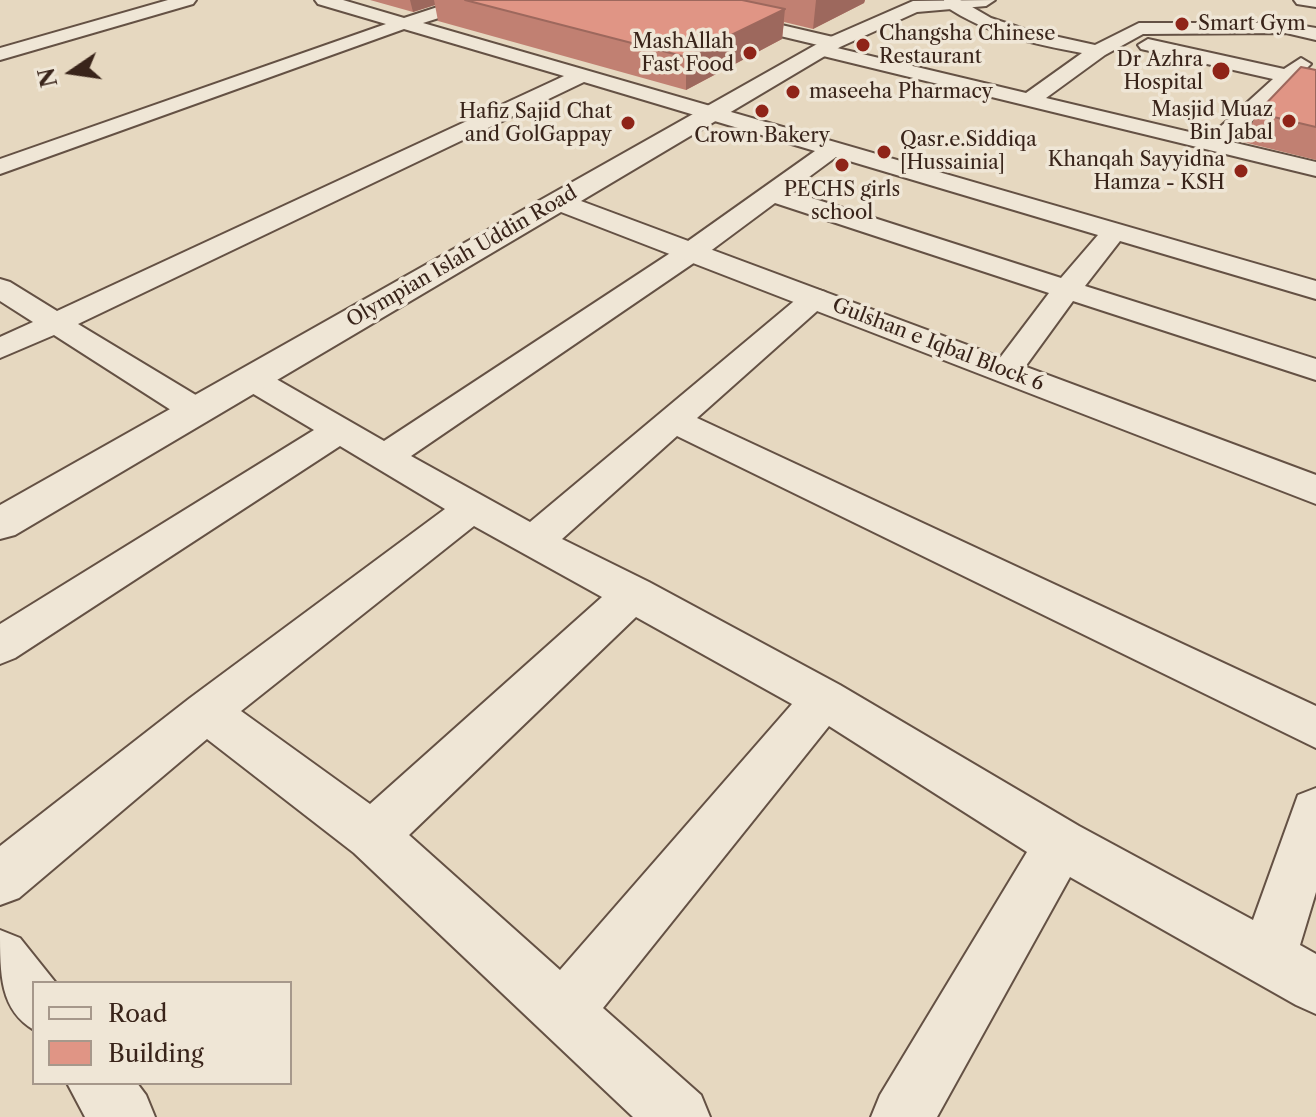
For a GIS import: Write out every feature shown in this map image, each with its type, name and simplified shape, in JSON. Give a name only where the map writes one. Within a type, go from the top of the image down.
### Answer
[{"type":"street","points":[[0,54],[187,0]]},
{"type":"street","points":[[324,0],[1316,290]]},
{"type":"street","points":[[0,167],[477,0]]},
{"type":"street","points":[[652,0],[1029,100],[1316,169]]},
{"type":"street","name":"Olympian Islah Uddin Road","points":[[0,524],[828,47],[902,11],[930,2],[986,0]]},
{"type":"street","points":[[1303,0],[1316,2]]},
{"type":"street","points":[[930,2],[997,29],[1098,51]]},
{"type":"street","points":[[1029,100],[1132,31],[1286,28],[1316,34]]},
{"type":"street","points":[[1121,38],[1286,76]]},
{"type":"street","points":[[1227,133],[1316,51]]},
{"type":"street","points":[[0,349],[581,76]]},
{"type":"street","points":[[386,456],[691,252],[832,149]]},
{"type":"street","points":[[770,193],[1316,370]]},
{"type":"street","name":"Gulshan e Iqbal Block 6","points":[[559,202],[1316,490]]},
{"type":"street","points":[[1006,371],[1114,232]]},
{"type":"street","points":[[0,288],[197,411]]},
{"type":"street","points":[[535,540],[815,298]]},
{"type":"street","points":[[252,379],[472,508],[634,593],[824,699],[1061,844],[1316,985]]},
{"type":"street","points":[[675,421],[1316,728]]},
{"type":"street","points":[[0,646],[338,431]]},
{"type":"street","points":[[0,879],[206,712],[472,508]]},
{"type":"street","points":[[372,836],[634,593]]},
{"type":"street","points":[[563,1011],[824,699]]},
{"type":"street","points":[[206,712],[372,836],[679,1117]]},
{"type":"street","points":[[1268,956],[1316,812]]},
{"type":"street","points":[[902,1117],[1061,844]]},
{"type":"street","points":[[100,1085],[124,1117]]},
{"type":"building","points":[[465,0],[742,0],[785,9],[686,57]]},
{"type":"building","points":[[1301,67],[1316,70],[1316,127],[1257,113]]},
{"type":"place","name":"Smart Gym","points":[[1182,24]]},
{"type":"place","name":"Changsha Chinese Restaurant","points":[[863,45]]},
{"type":"place","name":"MashAllah Fast Food","points":[[750,53]]},
{"type":"place","name":"Dr Azhra Hospital","points":[[1221,71]]},
{"type":"place","name":"maseeha Pharmacy","points":[[793,92]]},
{"type":"place","name":"Crown Bakery","points":[[762,111]]},
{"type":"place","name":"Masjid Muaz Bin Jabal","points":[[1289,121]]},
{"type":"place","name":"Hafiz Sajid Chat and GolGappay","points":[[628,123]]},
{"type":"place","name":"Qasr.e.Siddiqa [Hussainia]","points":[[884,152]]},
{"type":"place","name":"PECHS girls school","points":[[842,165]]},
{"type":"place","name":"Khanqah Sayyidna Hamza - KSH","points":[[1241,171]]}]
